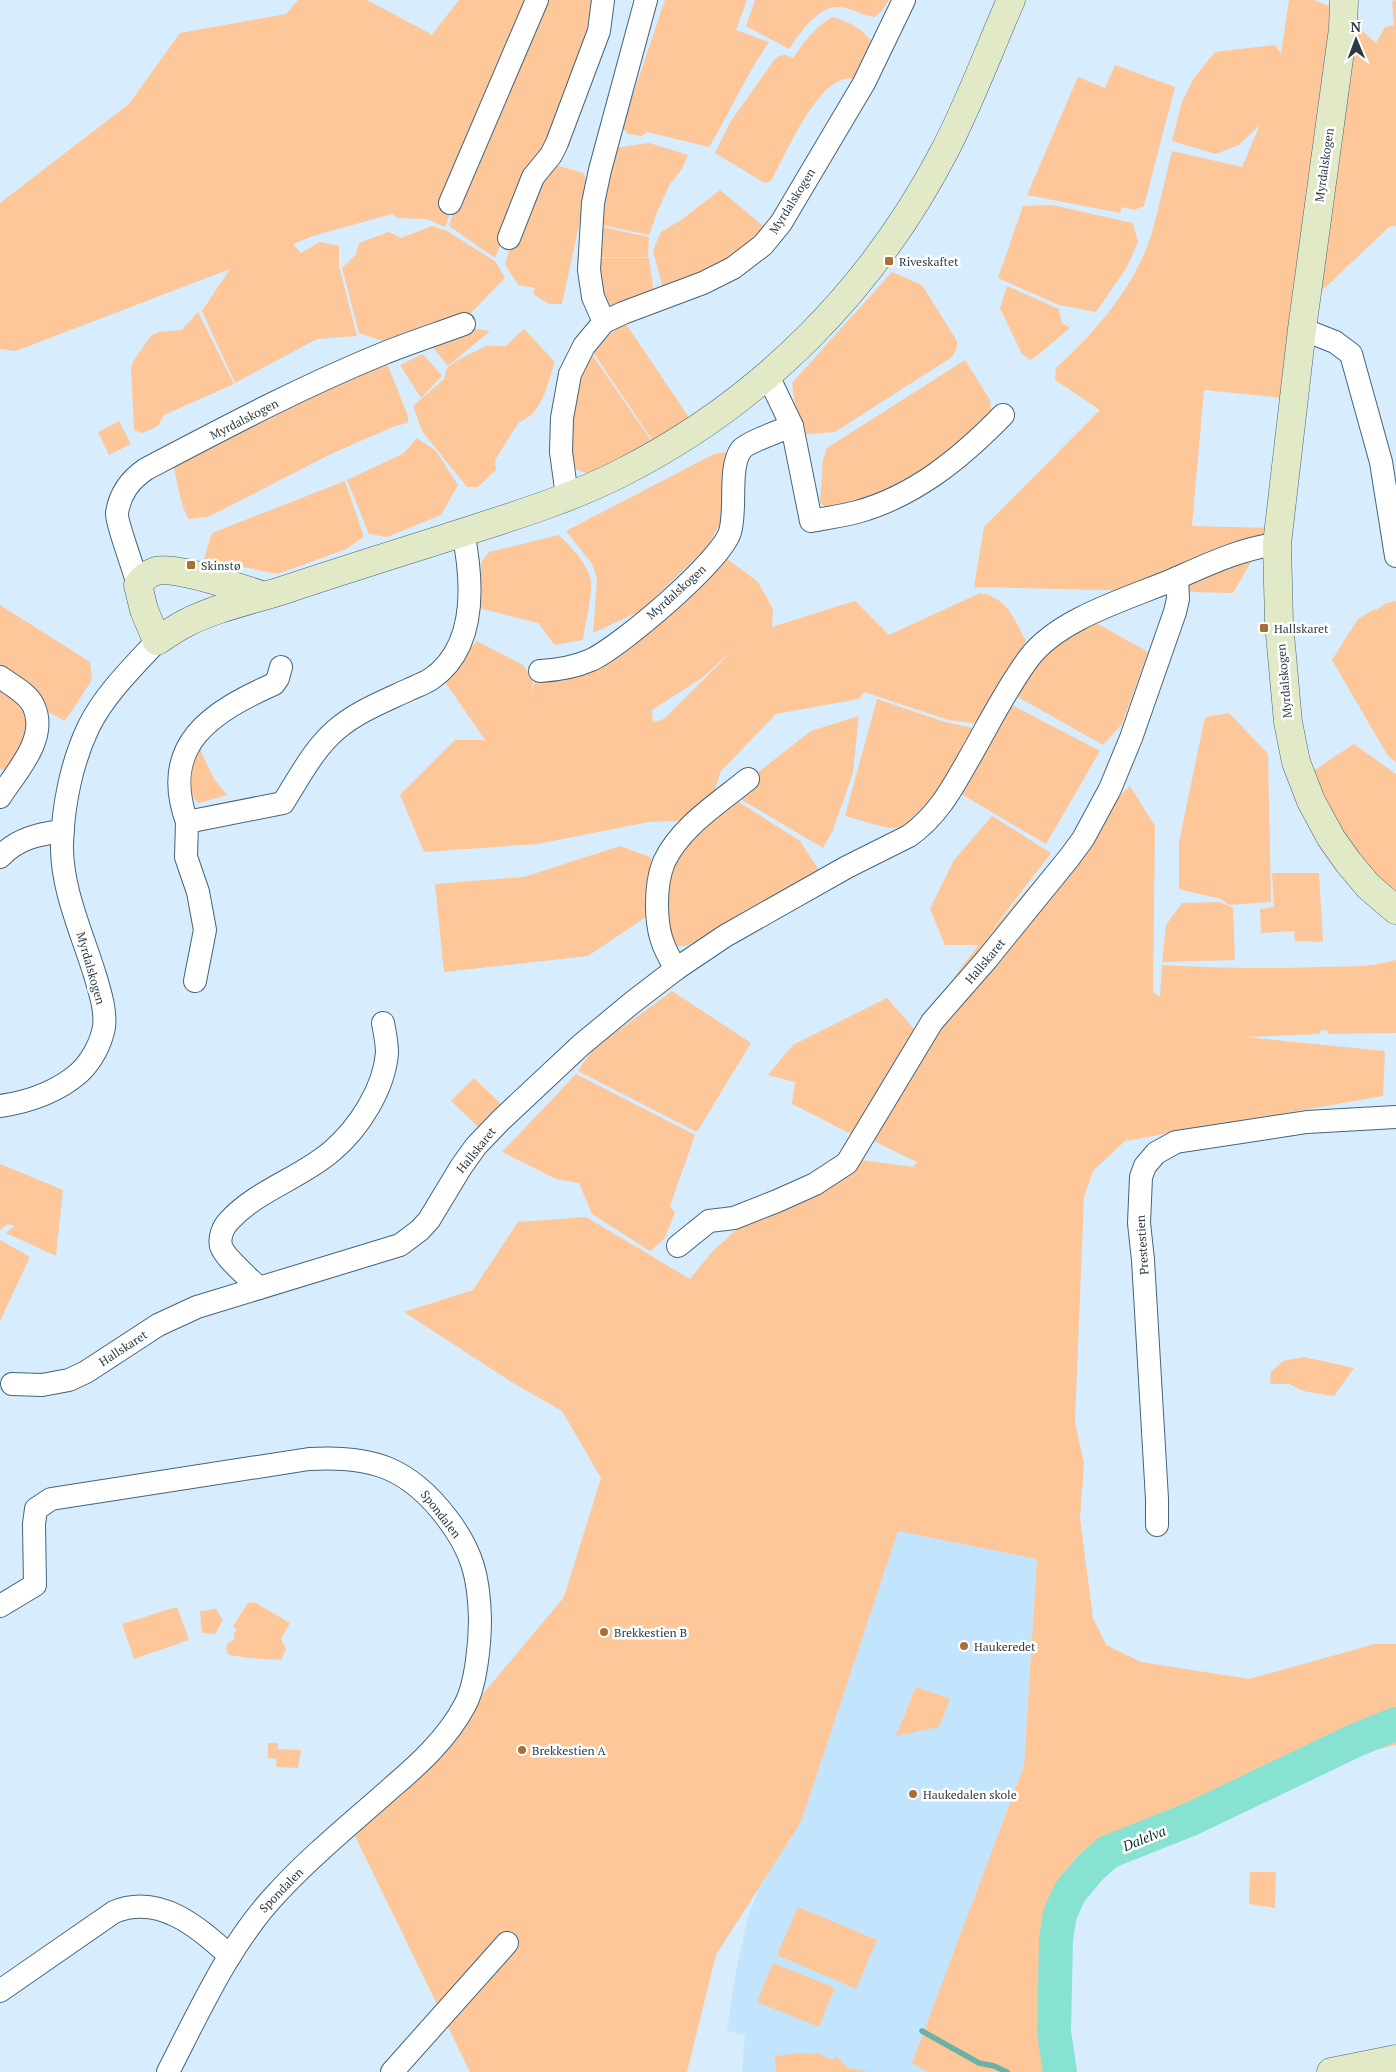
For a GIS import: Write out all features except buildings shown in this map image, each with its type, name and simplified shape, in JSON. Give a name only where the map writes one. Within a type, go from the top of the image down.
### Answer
[{"type":"main road","name":"Myrdalskogen","points":[[138,585],[144,610],[157,641],[186,623],[567,496],[621,474],[685,438],[768,376],[808,338],[880,256],[906,217],[945,150],[1010,0]]},
{"type":"main road","name":"Myrdalskogen","points":[[1344,0],[1343,29],[1302,329],[1277,544],[1279,623],[1288,722],[1296,762],[1311,801],[1337,846],[1368,886],[1396,910]]},
{"type":"main road","points":[[138,585],[145,576],[158,571],[180,572],[265,596]]},
{"type":"main road","points":[[1331,2072],[1396,2059]]},
{"type":"street","points":[[450,204],[537,0]]},
{"type":"street","points":[[509,238],[533,177],[551,155],[556,144],[598,31],[603,0]]},
{"type":"street","points":[[604,322],[593,296],[588,270],[593,203],[600,170],[646,0]]},
{"type":"street","name":"Myrdalskogen","points":[[567,496],[561,452],[562,418],[570,374],[584,346],[604,322],[624,312],[703,283],[733,268],[763,245],[781,223],[864,82],[904,0]]},
{"type":"street","name":"Myrdalskogen","points":[[138,585],[117,515],[124,490],[133,478],[146,469],[236,422],[323,380],[384,353],[464,324]]},
{"type":"street","points":[[1302,329],[1335,342],[1351,354],[1381,462],[1396,556]]},
{"type":"street","points":[[768,376],[792,426],[811,521],[857,512],[887,501],[916,487],[954,462],[1003,415]]},
{"type":"street","name":"Myrdalskogen","points":[[540,671],[557,670],[592,660],[632,631],[682,590],[724,545],[730,532],[734,510],[737,456],[743,448],[792,426]]},
{"type":"street","points":[[187,822],[283,803],[315,754],[336,730],[358,714],[431,679],[446,665],[459,645],[466,627],[471,598],[469,565],[463,532]]},
{"type":"street","name":"Hallskaret","points":[[12,1384],[42,1385],[69,1380],[86,1372],[174,1316],[197,1307],[388,1250],[410,1239],[429,1220],[476,1146],[581,1045],[676,969],[725,936],[767,911],[909,836],[922,827],[941,805],[1006,694],[1029,658],[1038,648],[1052,637],[1095,612],[1214,561],[1254,547],[1277,544]]},
{"type":"street","name":"Hallskaret","points":[[678,1246],[709,1221],[734,1218],[777,1201],[815,1184],[847,1163],[932,1022],[1069,858],[1096,817],[1131,738],[1175,612],[1178,589],[1177,578]]},
{"type":"street","name":"Myrdalskogen","points":[[0,1106],[40,1096],[67,1083],[86,1067],[98,1048],[104,1027],[103,1002],[73,906],[62,845],[69,788],[77,754],[89,725],[110,694],[157,641]]},
{"type":"street","points":[[195,981],[205,930],[198,892],[186,857],[187,822],[181,806],[178,780],[183,756],[208,722],[224,708],[274,684],[281,667]]},
{"type":"street","points":[[0,676],[25,694],[34,706],[37,720],[35,737],[29,753],[0,797]]},
{"type":"street","points":[[676,969],[664,950],[657,922],[657,898],[664,863],[691,826],[748,779]]},
{"type":"street","points":[[0,857],[22,840],[38,834],[63,831]]},
{"type":"street","points":[[259,1288],[223,1251],[221,1237],[223,1230],[227,1222],[238,1213],[263,1195],[316,1164],[334,1150],[357,1123],[376,1091],[386,1064],[386,1038],[383,1023]]},
{"type":"street","name":"Prestestien","points":[[1157,1525],[1143,1260],[1139,1223],[1141,1176],[1145,1166],[1156,1154],[1176,1142],[1307,1122],[1396,1117]]},
{"type":"street","name":"Spondalen","points":[[0,1606],[35,1585],[34,1524],[36,1509],[51,1499],[279,1463],[333,1457],[378,1464],[402,1474],[419,1486],[434,1501],[454,1528],[476,1571],[479,1591],[480,1628],[476,1669],[466,1705],[435,1748],[279,1890],[255,1918],[230,1956],[168,2072]]},
{"type":"street","points":[[0,1990],[114,1912],[134,1906],[163,1910],[180,1917],[198,1927],[230,1956]]},
{"type":"street","points":[[392,2072],[507,1943]]},
{"type":"shaded area","points":[[298,0],[367,0],[431,34],[430,37],[459,0],[531,0],[445,227],[427,219],[398,218],[392,214],[313,236],[293,244],[301,253],[320,242],[339,246],[339,266],[357,336],[317,339],[235,383],[202,311],[230,269],[16,351],[0,349],[0,203],[129,104],[180,33],[286,14]]},
{"type":"shaded area","points":[[541,0],[594,0],[593,31],[573,82],[495,258],[449,226],[459,195]]},
{"type":"shaded area","points":[[665,0],[747,0],[736,30],[769,42],[709,147],[647,132],[642,136],[628,134],[622,127]]},
{"type":"shaded area","points":[[755,0],[889,0],[881,12],[874,17],[844,8],[835,7],[827,9],[808,23],[789,49],[746,26]]},
{"type":"shaded area","points":[[1289,0],[1314,0],[1342,12],[1376,43],[1385,27],[1394,25],[1392,1],[1396,0],[1396,226],[1389,227],[1292,319],[1284,398],[1204,390],[1192,526],[1271,528],[1233,593],[974,587],[984,527],[1100,410],[1055,380],[1056,368],[1099,324],[1135,273],[1151,236],[1172,151],[1242,167],[1260,125],[1239,145],[1216,154],[1172,141],[1182,102],[1194,78],[1215,52],[1275,45],[1281,54]]},
{"type":"shaded area","points":[[832,17],[855,26],[873,44],[856,79],[844,79],[833,85],[812,108],[771,181],[765,183],[715,153],[731,121],[775,59],[784,55],[793,58],[815,30]]},
{"type":"shaded area","points":[[1115,65],[1175,87],[1144,206],[1134,210],[1122,207],[1120,213],[1027,195],[1078,77],[1105,88]]},
{"type":"shaded area","points":[[649,143],[688,155],[682,169],[670,184],[649,235],[597,224],[615,148]]},
{"type":"shaded area","points":[[552,164],[583,173],[590,189],[582,211],[562,304],[549,304],[533,294],[535,288],[518,285],[505,264],[511,244]]},
{"type":"shaded area","points":[[720,190],[767,229],[737,256],[729,247],[736,256],[664,292],[653,251],[661,232],[681,220]]},
{"type":"shaded area","points":[[1052,205],[1133,223],[1138,242],[1127,267],[1096,312],[1059,305],[998,278],[1023,206]]},
{"type":"shaded area","points":[[432,226],[447,231],[496,262],[505,278],[469,315],[386,342],[359,333],[342,268],[356,254],[359,243],[389,232],[401,238]]},
{"type":"shaded area","points":[[597,226],[649,237],[648,257],[594,257]]},
{"type":"shaded area","points":[[593,258],[649,258],[654,294],[623,306],[609,306],[598,296]]},
{"type":"shaded area","points":[[892,272],[922,285],[957,341],[957,348],[952,357],[835,432],[799,435],[792,383]]},
{"type":"shaded area","points":[[1007,286],[1059,309],[1062,323],[1070,328],[1030,360],[1022,354],[1000,308]]},
{"type":"shaded area","points":[[198,312],[234,384],[164,415],[158,426],[142,433],[134,430],[131,368],[134,360],[151,336],[159,332],[182,330]]},
{"type":"shaded area","points":[[624,321],[690,419],[655,444],[593,352]]},
{"type":"shaded area","points":[[466,327],[490,331],[448,366],[429,343]]},
{"type":"shaded area","points":[[524,329],[555,362],[546,389],[534,412],[519,422],[495,460],[496,470],[478,487],[467,487],[422,431],[413,406],[444,379],[447,368],[458,360],[486,346],[506,346]]},
{"type":"shaded area","points":[[423,354],[442,376],[421,398],[400,365]]},
{"type":"shaded area","points":[[593,356],[655,446],[593,475],[577,470],[571,460],[568,449],[568,426],[577,388]]},
{"type":"shaded area","points":[[965,360],[990,400],[992,420],[933,470],[884,495],[826,508],[820,502],[823,460],[827,448]]},
{"type":"shaded area","points":[[381,363],[388,366],[408,416],[408,423],[395,426],[333,453],[208,517],[189,519],[183,507],[172,462]]},
{"type":"shaded area","points":[[119,421],[131,444],[109,455],[98,432]]},
{"type":"shaded area","points":[[417,438],[436,451],[458,485],[441,515],[387,537],[369,534],[347,480],[404,453]]},
{"type":"shaded area","points":[[726,452],[722,520],[708,546],[640,611],[593,633],[597,579],[592,564],[566,531],[714,454]]},
{"type":"shaded area","points":[[345,481],[364,537],[346,549],[278,574],[204,559],[212,533]]},
{"type":"shaded area","points":[[559,535],[579,557],[590,576],[590,596],[583,640],[555,645],[538,623],[475,607],[482,561],[489,552]]},
{"type":"shaded area","points":[[726,558],[758,582],[773,609],[772,627],[855,601],[889,635],[980,593],[990,596],[1004,605],[1014,617],[1026,641],[979,724],[948,720],[864,692],[859,699],[776,714],[721,771],[705,820],[649,822],[538,844],[424,852],[400,795],[455,740],[485,740],[443,679],[477,641],[523,665],[533,681],[531,696],[536,675],[560,674]],"holes":[[[738,645],[664,719],[653,722],[652,710],[702,678]]]},
{"type":"shaded area","points":[[1396,601],[1396,762],[1388,756],[1332,660],[1358,619],[1375,609],[1377,610],[1384,604]]},
{"type":"shaded area","points":[[0,605],[90,662],[92,680],[65,721],[41,708],[0,671]]},
{"type":"shaded area","points":[[1096,623],[1148,652],[1122,724],[1103,745],[1014,695],[1024,676],[1063,635]]},
{"type":"shaded area","points":[[0,682],[21,695],[31,728],[8,774],[0,768]]},
{"type":"shaded area","points":[[877,699],[945,722],[977,729],[952,772],[930,804],[905,825],[893,828],[845,816]]},
{"type":"shaded area","points":[[1008,703],[1100,751],[1046,844],[958,792]]},
{"type":"shaded area","points":[[1229,713],[1268,754],[1271,902],[1229,905],[1221,899],[1179,889],[1179,842],[1205,717]]},
{"type":"shaded area","points":[[859,716],[853,773],[833,830],[823,848],[742,800],[756,774],[811,731]]},
{"type":"shaded area","points":[[197,743],[214,779],[227,795],[199,803],[191,792],[187,779],[187,770]]},
{"type":"shaded area","points":[[1354,744],[1396,774],[1396,912],[1301,779]]},
{"type":"shaded area","points":[[1130,786],[1155,826],[1153,992],[1160,997],[1162,965],[1300,968],[1368,965],[1396,960],[1396,1033],[1328,1034],[1327,1030],[1319,1031],[1320,1034],[1245,1037],[1385,1051],[1383,1096],[1125,1141],[1093,1171],[1084,1197],[1075,1422],[1084,1464],[1080,1518],[1093,1618],[1106,1645],[1141,1662],[1249,1679],[1375,1644],[1396,1644],[1396,1745],[1367,1752],[1252,1797],[1119,1841],[1090,1858],[1059,1892],[1047,1919],[1038,1975],[1047,2072],[928,2072],[912,2063],[1024,1766],[1037,1559],[898,1531],[801,1822],[716,1955],[687,2072],[470,2072],[352,1830],[421,1768],[564,1597],[601,1478],[562,1411],[510,1381],[404,1312],[473,1290],[518,1222],[586,1217],[690,1279],[712,1252],[745,1222],[845,1158],[913,1167],[917,1162],[869,1139],[932,1014],[946,990],[979,945],[945,945],[930,909],[954,860],[992,816],[1051,853],[989,934],[1048,865]]},
{"type":"shaded area","points":[[739,802],[800,841],[819,870],[689,945],[675,947],[664,920],[674,855],[730,803]]},
{"type":"shaded area","points":[[620,846],[650,857],[657,872],[649,915],[588,956],[444,972],[435,884],[524,877]]},
{"type":"shaded area","points":[[1272,873],[1319,873],[1323,942],[1295,941],[1294,931],[1261,933],[1260,909],[1274,907]]},
{"type":"shaded area","points":[[1220,902],[1233,908],[1235,960],[1162,962],[1166,925],[1182,903]]},
{"type":"shaded area","points":[[672,991],[751,1043],[697,1132],[578,1071],[593,1049]]},
{"type":"shaded area","points":[[887,998],[915,1030],[853,1135],[792,1104],[795,1082],[768,1075],[793,1045]]},
{"type":"shaded area","points":[[576,1074],[695,1135],[670,1206],[675,1213],[664,1239],[650,1251],[592,1214],[579,1183],[556,1179],[502,1152]]},
{"type":"shaded area","points":[[474,1078],[502,1105],[479,1128],[451,1101]]},
{"type":"shaded area","points":[[0,1164],[63,1190],[56,1256],[6,1233],[15,1226],[8,1224],[0,1230]]},
{"type":"shaded area","points":[[0,1240],[30,1257],[0,1321]]},
{"type":"shaded area","points":[[1304,1357],[1354,1368],[1334,1396],[1303,1391],[1289,1384],[1270,1384],[1271,1372],[1283,1361]]},
{"type":"shaded area","name":"Haukedalen skole","points":[[898,1531],[1037,1559],[1024,1766],[931,2072],[742,2072],[745,2035],[727,2031],[736,1972],[747,1921],[758,1890],[801,1822]]},
{"type":"shaded area","points":[[254,1602],[290,1623],[281,1639],[286,1649],[281,1660],[229,1655],[226,1649],[227,1644],[235,1639],[233,1634],[237,1630],[233,1626],[248,1603]]},
{"type":"shaded area","points":[[177,1607],[189,1640],[134,1659],[122,1624]]},
{"type":"shaded area","points":[[216,1609],[223,1620],[215,1634],[202,1633],[200,1611]]},
{"type":"shaded area","points":[[916,1687],[950,1699],[939,1727],[896,1736]]},
{"type":"shaded area","points":[[268,1743],[278,1743],[278,1749],[301,1750],[298,1768],[276,1767],[277,1759],[268,1758]]},
{"type":"shaded area","points":[[1250,1872],[1276,1872],[1275,1908],[1249,1904]]},
{"type":"shaded area","points":[[798,1907],[877,1940],[856,1989],[777,1955]]},
{"type":"shaded area","points":[[773,1963],[835,1988],[819,2027],[757,2002]]},
{"type":"shaded area","points":[[800,2053],[820,2054],[832,2060],[836,2056],[848,2068],[871,2072],[776,2072],[775,2056]]},
{"type":"waterway","name":"Dalelva","points":[[1060,2072],[1054,2032],[1056,1939],[1060,1914],[1070,1892],[1090,1868],[1108,1852],[1191,1819],[1356,1740],[1396,1724]]},
{"type":"waterway","points":[[922,2031],[979,2063],[994,2066],[1007,2072]]},
{"type":"place","name":"Riveskaftet","points":[[889,261]]},
{"type":"place","name":"Skinstø","points":[[191,565]]},
{"type":"place","name":"Hallskaret","points":[[1264,628]]},
{"type":"place","name":"Brekkestien B","points":[[604,1632]]},
{"type":"place","name":"Haukeredet","points":[[964,1646]]},
{"type":"place","name":"Brekkestien A","points":[[522,1750]]},
{"type":"place","name":"Haukedalen skole","points":[[913,1794]]}]
